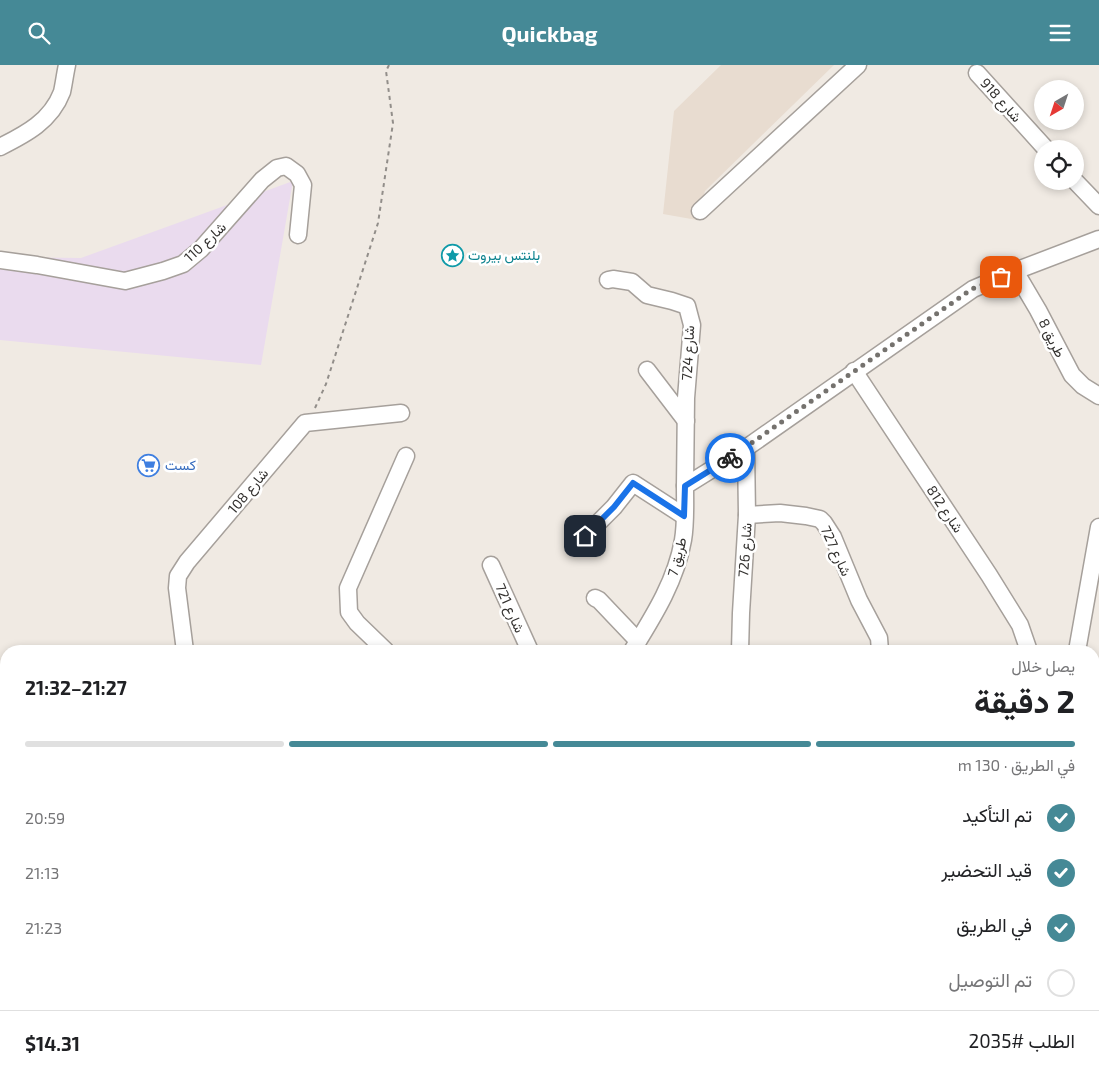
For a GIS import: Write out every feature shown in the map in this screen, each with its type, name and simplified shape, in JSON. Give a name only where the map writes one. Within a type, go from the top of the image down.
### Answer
[{"type":"street","points":[[0,147],[28,133],[49,115],[62,91],[67,65]]},
{"type":"street","points":[[700,211],[858,65]]},
{"type":"street","name":"شارع 918","points":[[977,73],[1038,140]]},
{"type":"street","name":"شارع 110","points":[[0,260],[125,281],[163,271],[183,264],[201,249],[262,180],[278,168],[286,167],[297,175],[303,185],[298,235]]},
{"type":"street","points":[[1084,190],[1099,206]]},
{"type":"street","points":[[685,486],[746,448],[972,289],[1099,239]]},
{"type":"street","name":"طريق 8","points":[[1015,271],[1038,309],[1072,375],[1083,387],[1099,396]]},
{"type":"street","name":"شارع 724","points":[[608,280],[632,282],[647,295],[687,306],[692,325],[686,398],[685,486]]},
{"type":"street","points":[[647,370],[686,421]]},
{"type":"street","name":"شارع 812","points":[[854,371],[989,575],[1020,625],[1027,645]]},
{"type":"street","points":[[305,423],[401,413]]},
{"type":"street","name":"شارع 108","points":[[184,645],[177,597],[178,576],[305,423]]},
{"type":"street","name":"شارع 726","points":[[740,645],[747,515],[746,448]]},
{"type":"street","points":[[380,645],[349,612],[348,588],[406,456]]},
{"type":"street","points":[[585,536],[614,507],[633,483],[684,516]]},
{"type":"street","name":"7 طريق","points":[[636,645],[671,582],[678,563],[683,539],[685,486]]},
{"type":"street","name":"شارع 727","points":[[747,515],[780,513],[820,519],[833,537],[858,600],[879,638],[880,645]]},
{"type":"street","points":[[1079,645],[1099,527]]},
{"type":"street","name":"شارع 721","points":[[491,565],[527,645]]},
{"type":"street","points":[[595,598],[599,600],[634,645]]},
{"type":"path","points":[[305,423],[314,411],[326,384],[378,223],[393,123],[386,71],[389,65]]},
{"type":"shaded area","points":[[721,65],[834,65],[705,191],[697,220],[663,214],[674,111]]},
{"type":"shaded area","points":[[293,181],[261,365],[0,340],[0,257],[81,258]]},
{"type":"way so far","points":[[730,458],[972,289],[1001,277]]},
{"type":"place","name":"بلنتس بيروت","points":[[452,255]]},
{"type":"place","name":"كست","points":[[149,465]]},
{"type":"route","points":[[585,536],[614,507],[633,483],[684,516],[685,486],[730,458]]}]
